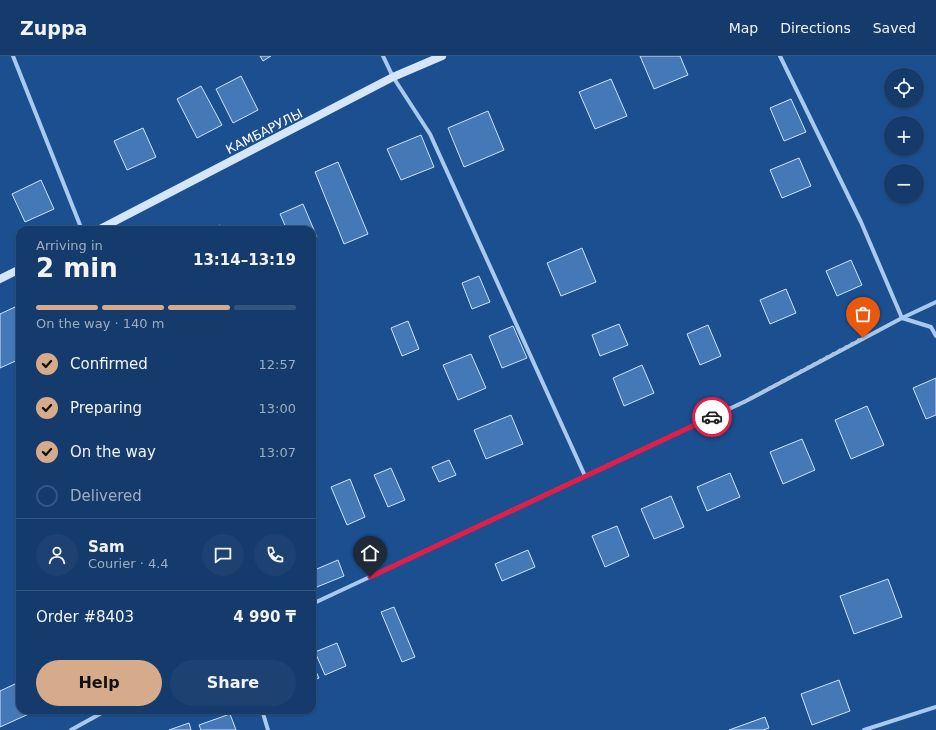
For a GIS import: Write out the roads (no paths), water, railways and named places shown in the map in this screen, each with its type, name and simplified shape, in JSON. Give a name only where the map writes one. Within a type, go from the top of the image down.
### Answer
[{"type":"street","points":[[13,56],[80,226]]},
{"type":"street","points":[[383,56],[393,77],[430,134],[585,476]]},
{"type":"street","name":"КАМБАРУЛЫ","points":[[106,226],[393,77],[442,56]]},
{"type":"street","points":[[780,56],[861,222],[902,318],[931,327],[936,336]]},
{"type":"street","points":[[0,279],[16,271]]},
{"type":"street","points":[[316,602],[746,401],[902,318],[936,302]]},
{"type":"street","points":[[864,730],[936,707]]},
{"type":"street","points":[[71,730],[100,714]]},
{"type":"street","points":[[263,714],[268,730]]}]
